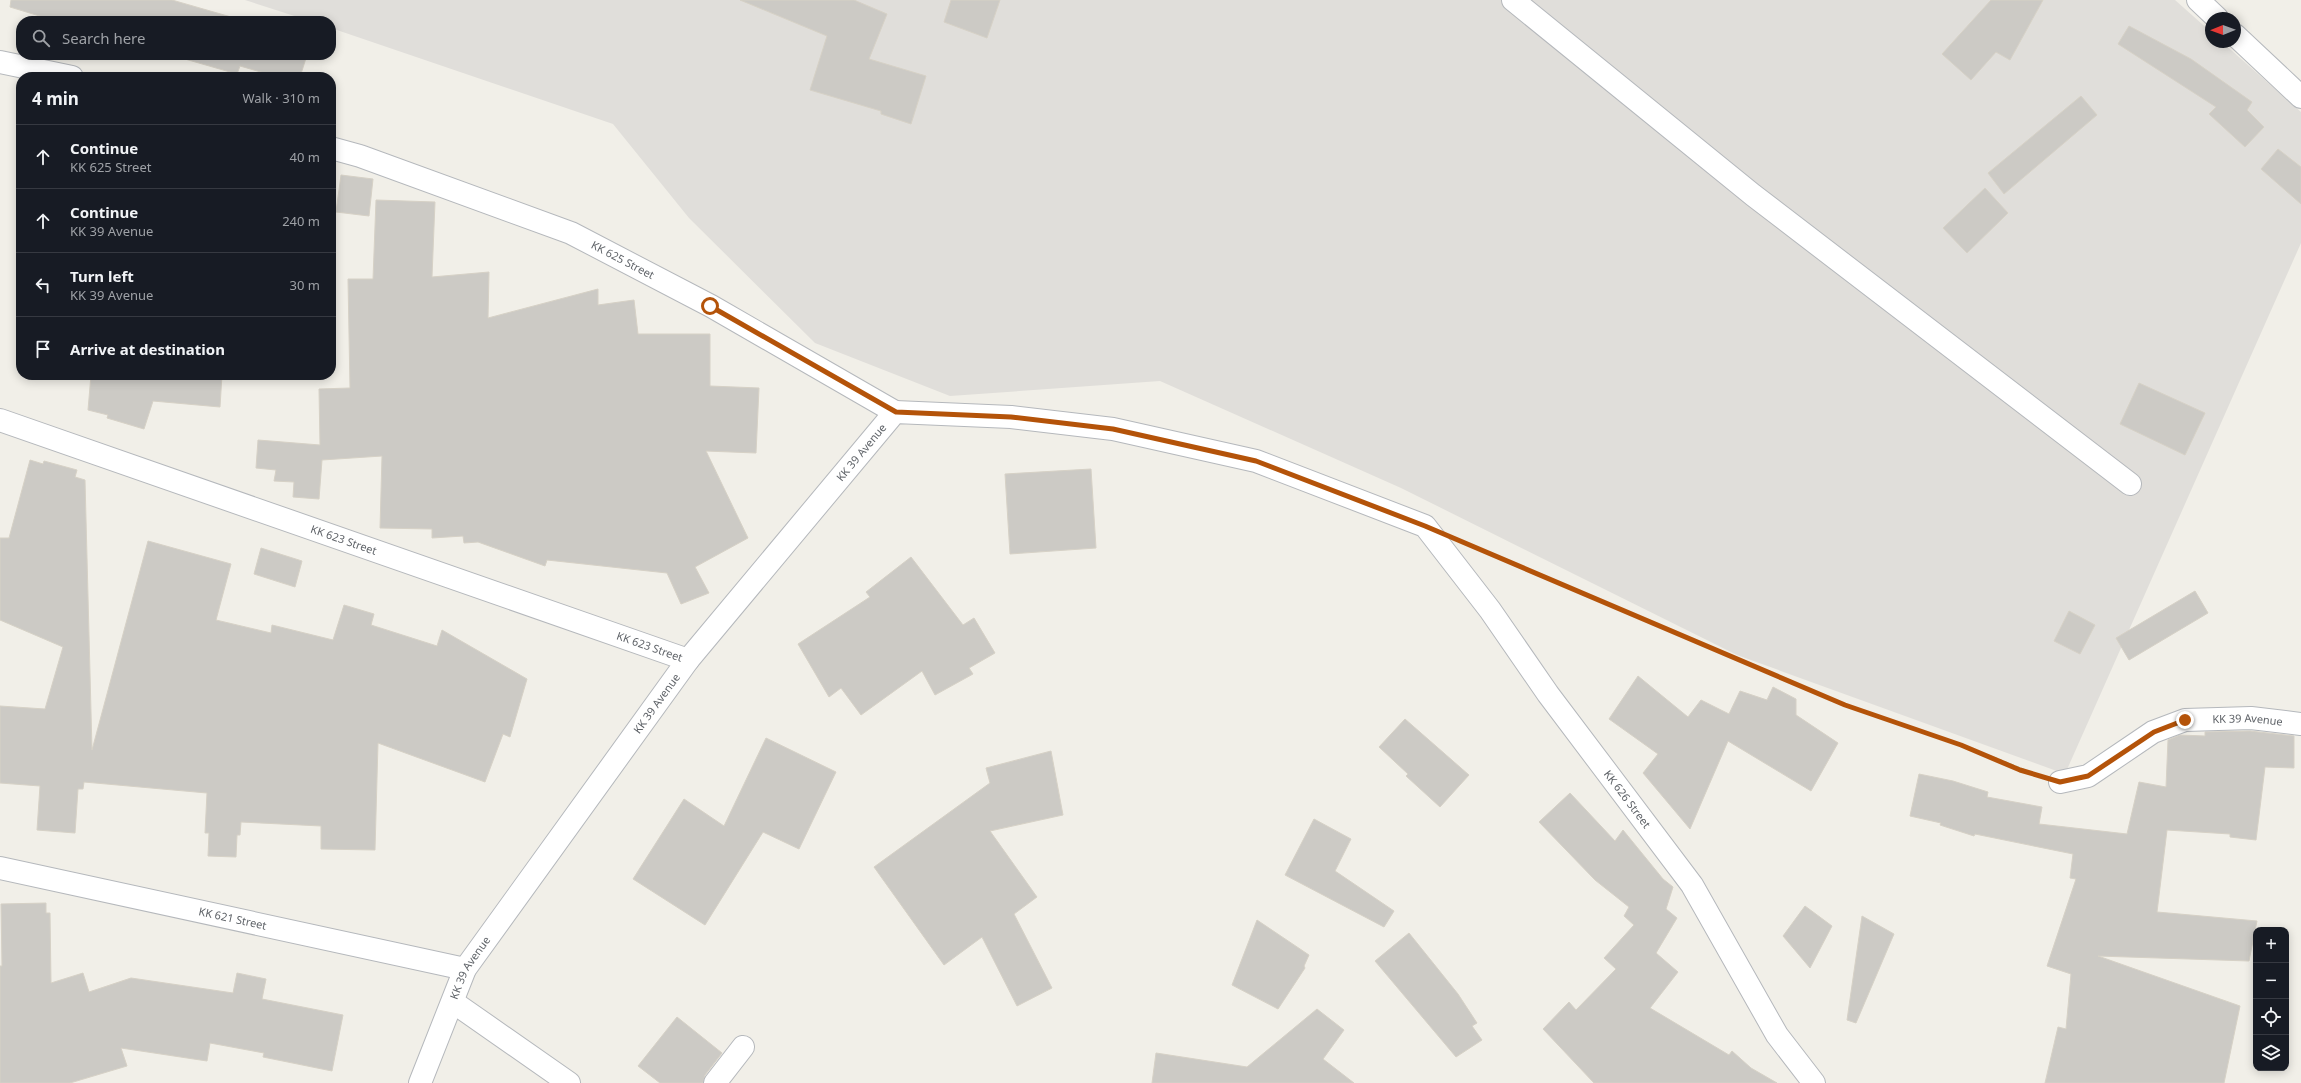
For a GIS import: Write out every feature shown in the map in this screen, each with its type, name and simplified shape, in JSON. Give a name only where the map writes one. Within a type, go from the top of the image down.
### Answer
[{"type":"street","points":[[1513,0],[1753,195],[2130,484]]},
{"type":"street","points":[[2198,0],[2211,12]]},
{"type":"street","points":[[2241,41],[2301,97]]},
{"type":"street","points":[[0,62],[48,72]]},
{"type":"street","name":"KK 625 Street","points":[[336,149],[360,156],[571,232],[710,306],[896,412]]},
{"type":"street","name":"KK 626 Street","points":[[896,412],[1011,417],[1120,431],[1256,461],[1425,526],[1490,610],[1548,694],[1692,885],[1776,1035],[1814,1083]]},
{"type":"street","name":"KK 39 Avenue","points":[[420,1083],[465,969],[688,660],[896,412]]},
{"type":"street","name":"KK 623 Street","points":[[0,420],[688,660]]},
{"type":"street","name":"KK 39 Avenue","points":[[2060,782],[2088,776],[2154,732],[2185,720],[2251,718],[2301,724]]},
{"type":"street","name":"KK 621 Street","points":[[0,868],[465,969]]},
{"type":"street","points":[[453,1002],[569,1083]]},
{"type":"street","points":[[715,1083],[743,1047]]},
{"type":"path","points":[[1476,548],[1845,705],[1961,745],[2020,770],[2060,782]]},
{"type":"shaded area","points":[[245,0],[2175,0],[2205,27],[2205,48],[2229,48],[2301,112],[2301,243],[2065,774],[1737,655],[1401,488],[1160,381],[950,396],[815,343],[689,218],[613,124],[336,30],[336,16],[295,16]]},
{"type":"building","points":[[11,0],[172,0],[228,16],[40,16],[10,7]]},
{"type":"building","points":[[740,0],[854,0],[887,14],[869,59],[926,76],[911,124],[881,114],[881,111],[810,90],[827,36]]},
{"type":"building","points":[[951,0],[1000,0],[987,38],[944,22]]},
{"type":"building","points":[[1991,0],[2043,0],[2010,60],[1996,52],[1971,80],[1942,54]]},
{"type":"building","points":[[2129,26],[2191,59],[2252,102],[2247,110],[2264,127],[2245,147],[2209,114],[2216,107],[2118,44]]},
{"type":"building","points":[[188,60],[305,60],[302,72],[261,72],[240,66],[238,72],[230,72]]},
{"type":"building","points":[[2081,96],[2097,115],[2004,194],[1988,173]]},
{"type":"building","points":[[2278,149],[2301,167],[2301,204],[2261,169]]},
{"type":"building","points":[[341,175],[373,179],[369,216],[336,212]]},
{"type":"building","points":[[1985,188],[2008,213],[1967,253],[1943,228]]},
{"type":"building","points":[[376,200],[435,202],[432,277],[489,272],[488,318],[598,289],[598,305],[634,300],[638,334],[710,334],[710,386],[759,388],[756,453],[706,451],[748,538],[695,567],[709,593],[681,604],[667,573],[547,560],[545,566],[478,542],[464,543],[463,536],[432,538],[432,529],[380,528],[382,456],[322,460],[319,499],[293,497],[294,482],[274,481],[276,470],[256,468],[258,440],[320,445],[319,389],[350,388],[348,279],[373,279]]},
{"type":"building","points":[[91,380],[222,380],[220,407],[153,401],[144,429],[107,418],[108,415],[88,410]]},
{"type":"building","points":[[2139,383],[2205,413],[2185,455],[2120,424]]},
{"type":"building","points":[[30,460],[43,464],[44,461],[77,470],[75,477],[85,480],[92,750],[148,541],[231,564],[216,620],[271,633],[272,625],[333,640],[344,605],[374,614],[371,625],[437,646],[442,630],[527,679],[510,737],[503,734],[485,782],[378,743],[375,850],[321,849],[321,826],[241,822],[240,835],[237,835],[236,857],[208,856],[209,833],[205,833],[207,793],[84,782],[83,789],[78,789],[75,833],[37,830],[40,786],[0,783],[0,706],[45,709],[63,647],[0,620],[0,538],[9,538]]},
{"type":"building","points":[[1091,469],[1096,548],[1010,554],[1005,474]]},
{"type":"building","points":[[261,548],[302,561],[295,587],[254,574]]},
{"type":"building","points":[[911,557],[963,625],[974,618],[995,653],[969,668],[973,674],[935,695],[922,671],[861,715],[841,688],[829,697],[798,644],[870,597],[866,592]]},
{"type":"building","points":[[2195,591],[2208,613],[2129,660],[2116,638]]},
{"type":"building","points":[[2069,611],[2095,625],[2080,654],[2054,641]]},
{"type":"building","points":[[1638,676],[1688,717],[1701,700],[1729,714],[1740,691],[1767,700],[1773,687],[1796,699],[1796,715],[1838,743],[1811,791],[1728,741],[1690,829],[1643,773],[1658,754],[1609,719]]},
{"type":"building","points":[[1405,719],[1469,775],[1440,807],[1406,776],[1408,774],[1379,747]]},
{"type":"building","points":[[2250,731],[2294,736],[2294,768],[2265,767],[2256,840],[2230,837],[2230,834],[2167,830],[2157,912],[2257,921],[2256,927],[2253,927],[2253,941],[2249,961],[2098,956],[2240,1006],[2224,1083],[2045,1083],[2058,1027],[2066,1029],[2071,974],[2047,966],[2076,879],[2070,878],[2073,854],[1975,834],[1974,836],[1940,825],[1941,823],[1910,816],[1919,774],[1953,781],[1988,792],[1987,797],[2042,807],[2039,824],[2127,834],[2139,782],[2166,787],[2168,740],[2180,735],[2205,736],[2205,732]]},
{"type":"building","points":[[766,738],[836,772],[799,849],[763,832],[705,925],[633,879],[684,799],[724,826]]},
{"type":"building","points":[[1051,751],[1063,815],[990,831],[1037,897],[1014,914],[1052,988],[1017,1006],[982,937],[944,965],[874,867],[990,783],[986,768]]},
{"type":"building","points":[[1570,793],[1615,841],[1623,830],[1663,879],[1673,887],[1666,909],[1677,918],[1656,953],[1678,972],[1650,1008],[1729,1055],[1732,1051],[1751,1068],[1777,1083],[1594,1083],[1543,1029],[1569,1002],[1576,1010],[1616,969],[1604,958],[1634,925],[1624,916],[1629,907],[1595,880],[1539,822]]},
{"type":"building","points":[[1314,819],[1351,839],[1335,871],[1394,911],[1384,927],[1285,875]]},
{"type":"building","points":[[46,903],[46,913],[50,913],[51,983],[83,973],[89,992],[131,978],[233,993],[237,973],[266,979],[262,999],[343,1015],[332,1071],[263,1057],[264,1053],[210,1043],[207,1061],[121,1048],[127,1066],[70,1083],[0,1083],[0,966],[2,966],[1,904]]},
{"type":"building","points":[[1805,906],[1832,926],[1810,968],[1783,936]]},
{"type":"building","points":[[1862,916],[1894,934],[1856,1023],[1847,1020]]},
{"type":"building","points":[[1257,920],[1309,955],[1304,966],[1305,968],[1278,1009],[1232,985]]},
{"type":"building","points":[[1409,933],[1458,994],[1477,1023],[1472,1026],[1482,1040],[1456,1057],[1375,961]]},
{"type":"building","points":[[1317,1009],[1344,1030],[1323,1059],[1354,1083],[1152,1083],[1156,1053],[1247,1067]]},
{"type":"building","points":[[677,1017],[722,1053],[705,1075],[703,1083],[660,1083],[638,1066]]},
{"type":"route","points":[[710,306],[896,412],[1011,417],[1113,429],[1256,461],[1425,526],[1845,705],[1961,745],[2020,770],[2060,782],[2088,776],[2154,732],[2185,720]]}]
